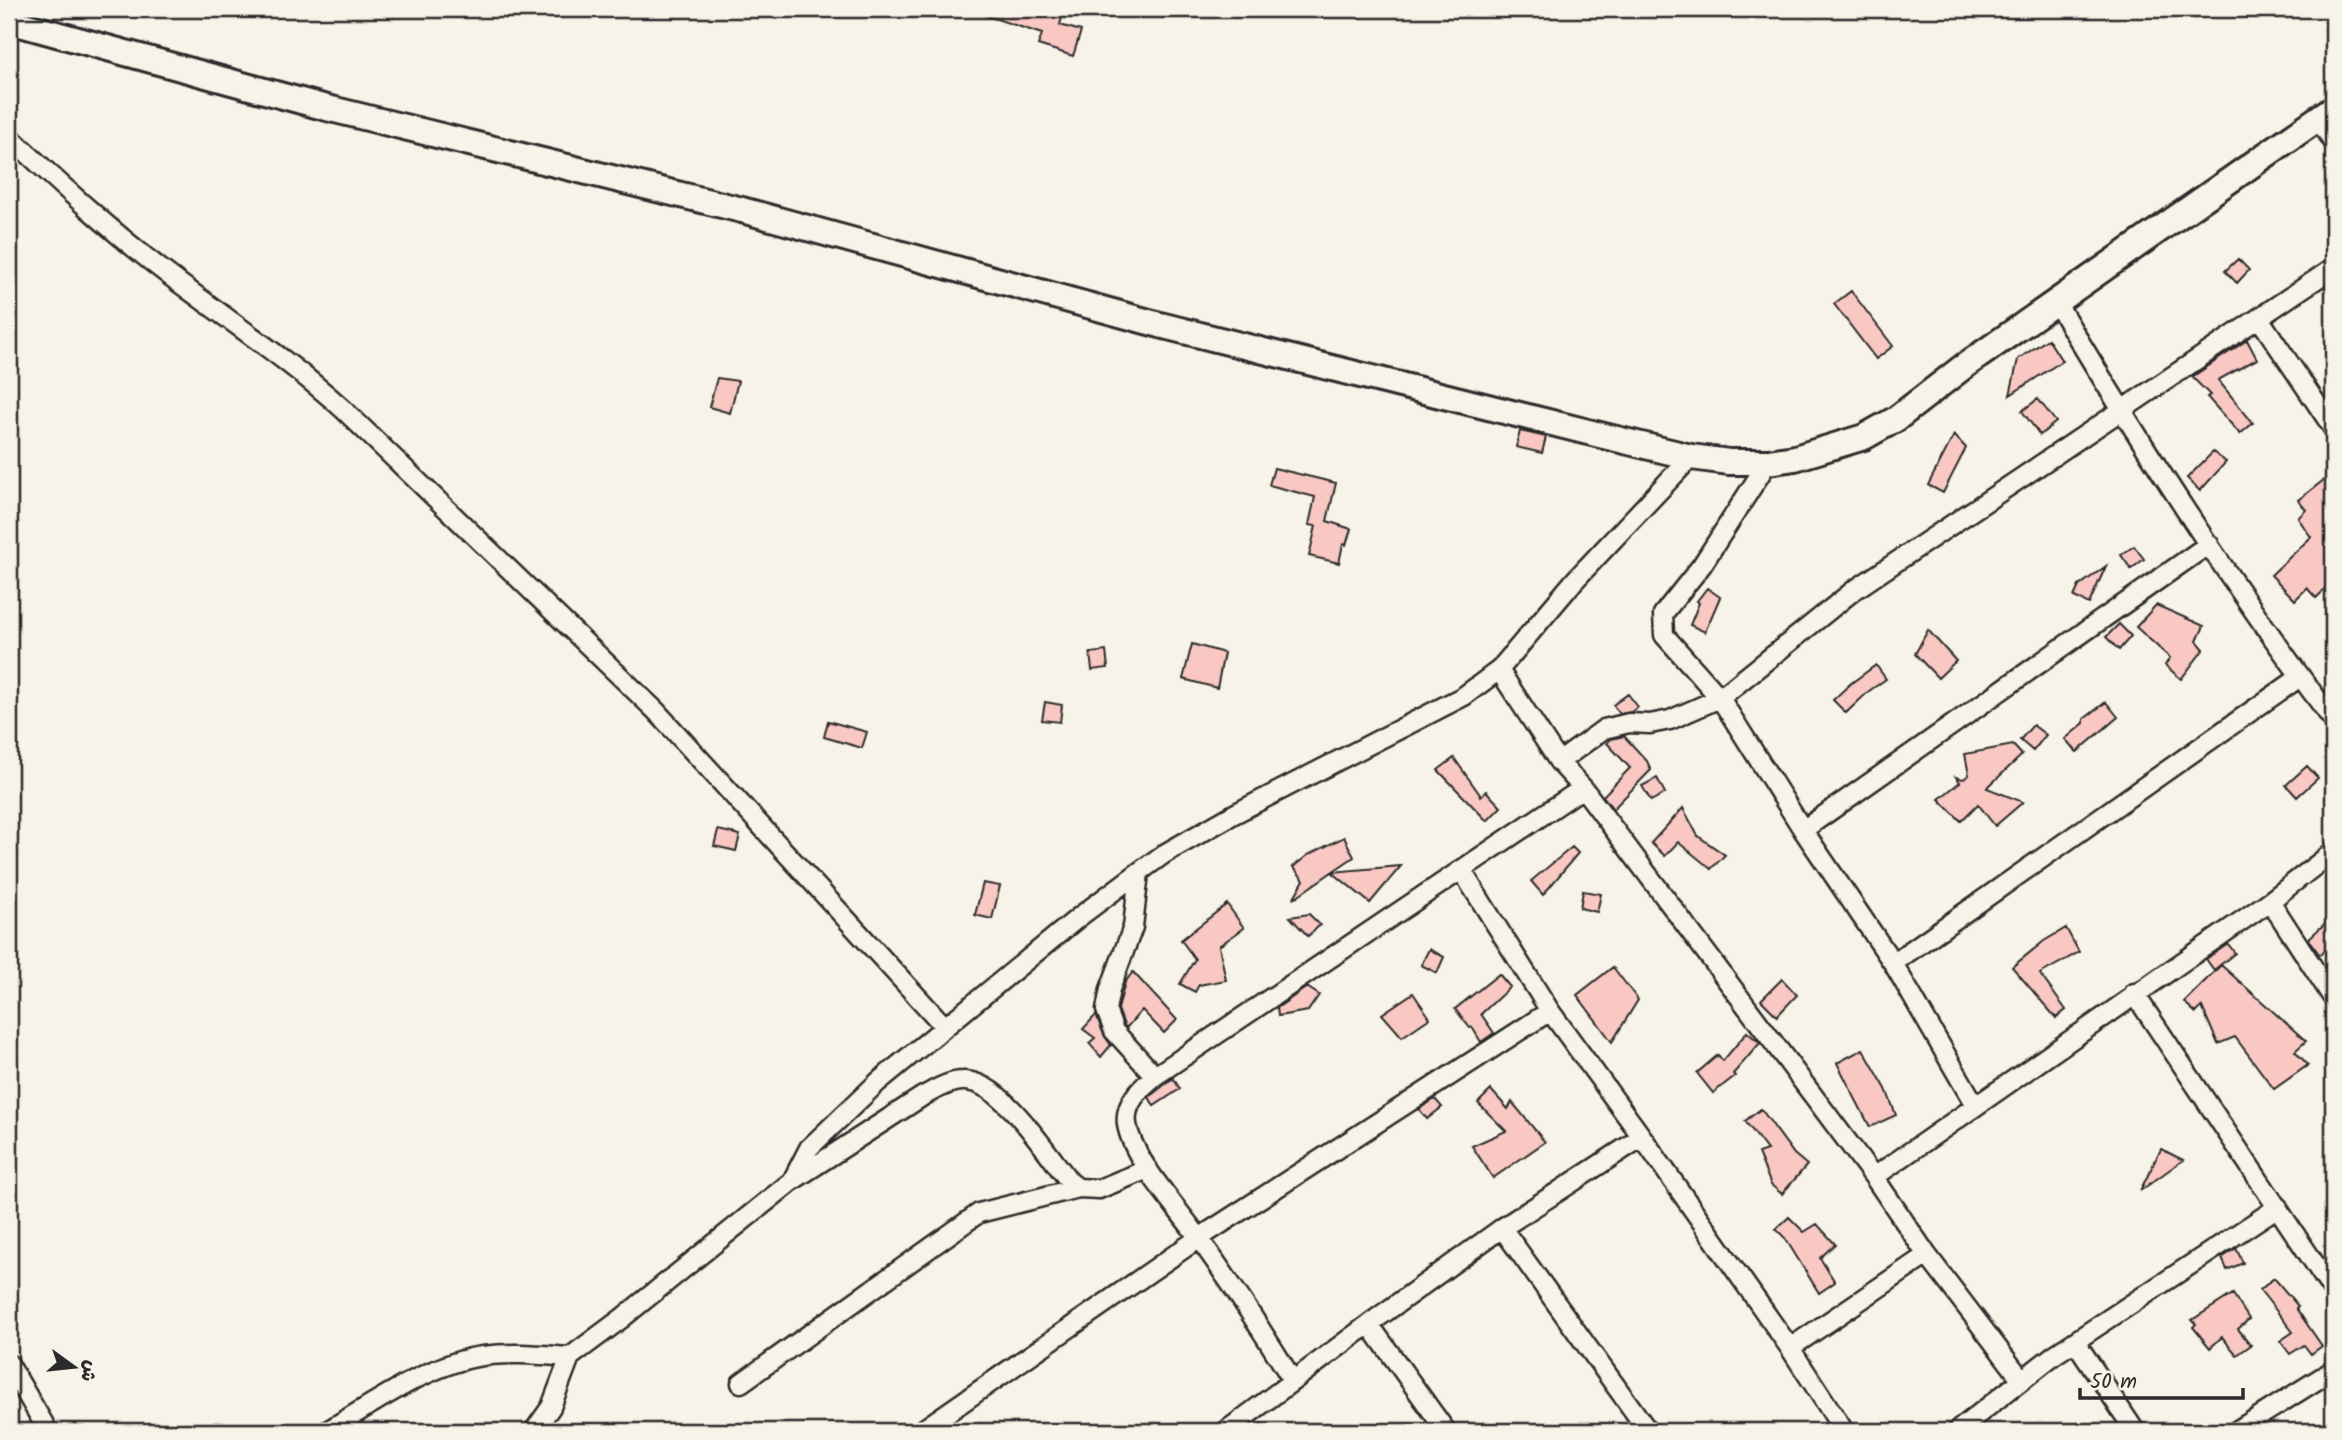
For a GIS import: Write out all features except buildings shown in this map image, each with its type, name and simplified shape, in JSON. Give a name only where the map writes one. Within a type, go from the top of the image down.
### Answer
[{"type":"main road","points":[[9,21],[323,107],[741,210],[1160,325],[1691,457],[1729,462],[1768,462],[1795,458],[1864,437],[1896,419],[1963,368],[2326,113]]},
{"type":"street","points":[[2326,113],[2333,141]]},
{"type":"street","points":[[9,136],[104,224],[300,372],[343,409],[656,711],[945,1027]]},
{"type":"street","points":[[1559,762],[1604,730],[1629,723],[1650,724],[1670,720],[1720,698],[1853,591],[2333,268]]},
{"type":"street","points":[[2056,302],[2120,410],[2209,544],[2333,720]]},
{"type":"street","points":[[2259,318],[2333,428]]},
{"type":"street","points":[[792,1181],[809,1148],[878,1082],[1079,917],[1139,872],[1234,814],[1464,696],[1499,670],[1575,580],[1691,457]]},
{"type":"street","points":[[1768,462],[1702,565],[1663,614],[1664,635],[1720,698],[1803,830],[1893,963],[1975,1105]]},
{"type":"street","points":[[1803,830],[2209,544]]},
{"type":"street","points":[[1499,670],[1559,762],[1583,788],[2022,1380]]},
{"type":"street","points":[[1893,963],[2301,677]]},
{"type":"street","points":[[1293,1381],[1199,1238],[1148,1169],[1126,1123],[1132,1099],[1155,1076],[1583,788]]},
{"type":"street","points":[[1874,1177],[2134,993],[2270,901],[2333,852]]},
{"type":"street","points":[[1462,871],[1550,1012],[1642,1137],[1790,1348],[1844,1431]]},
{"type":"street","points":[[1139,872],[1133,927],[1105,1010],[1114,1031],[1155,1076]]},
{"type":"street","points":[[2270,901],[2333,998]]},
{"type":"street","points":[[2134,993],[2333,1291]]},
{"type":"street","points":[[921,1431],[1199,1238],[1550,1012]]},
{"type":"street","points":[[534,1431],[551,1408],[570,1357],[792,1181],[942,1086],[964,1080],[982,1085],[999,1096],[1070,1182],[1078,1188]]},
{"type":"street","points":[[1226,1431],[1502,1228],[1642,1137]]},
{"type":"street","points":[[741,1383],[979,1213],[1078,1188],[1099,1189],[1148,1169]]},
{"type":"street","points":[[1957,1431],[2075,1341],[2278,1207]]},
{"type":"street","points":[[1502,1228],[1648,1431]]},
{"type":"street","points":[[1790,1348],[1927,1255]]},
{"type":"street","points":[[1369,1324],[1446,1431]]},
{"type":"street","points":[[2075,1341],[2135,1431]]},
{"type":"street","points":[[327,1431],[393,1392],[436,1370],[461,1362],[481,1356],[516,1354],[570,1357]]},
{"type":"street","points":[[9,1364],[48,1431]]},
{"type":"street","points":[[2236,1431],[2333,1370]]}]
